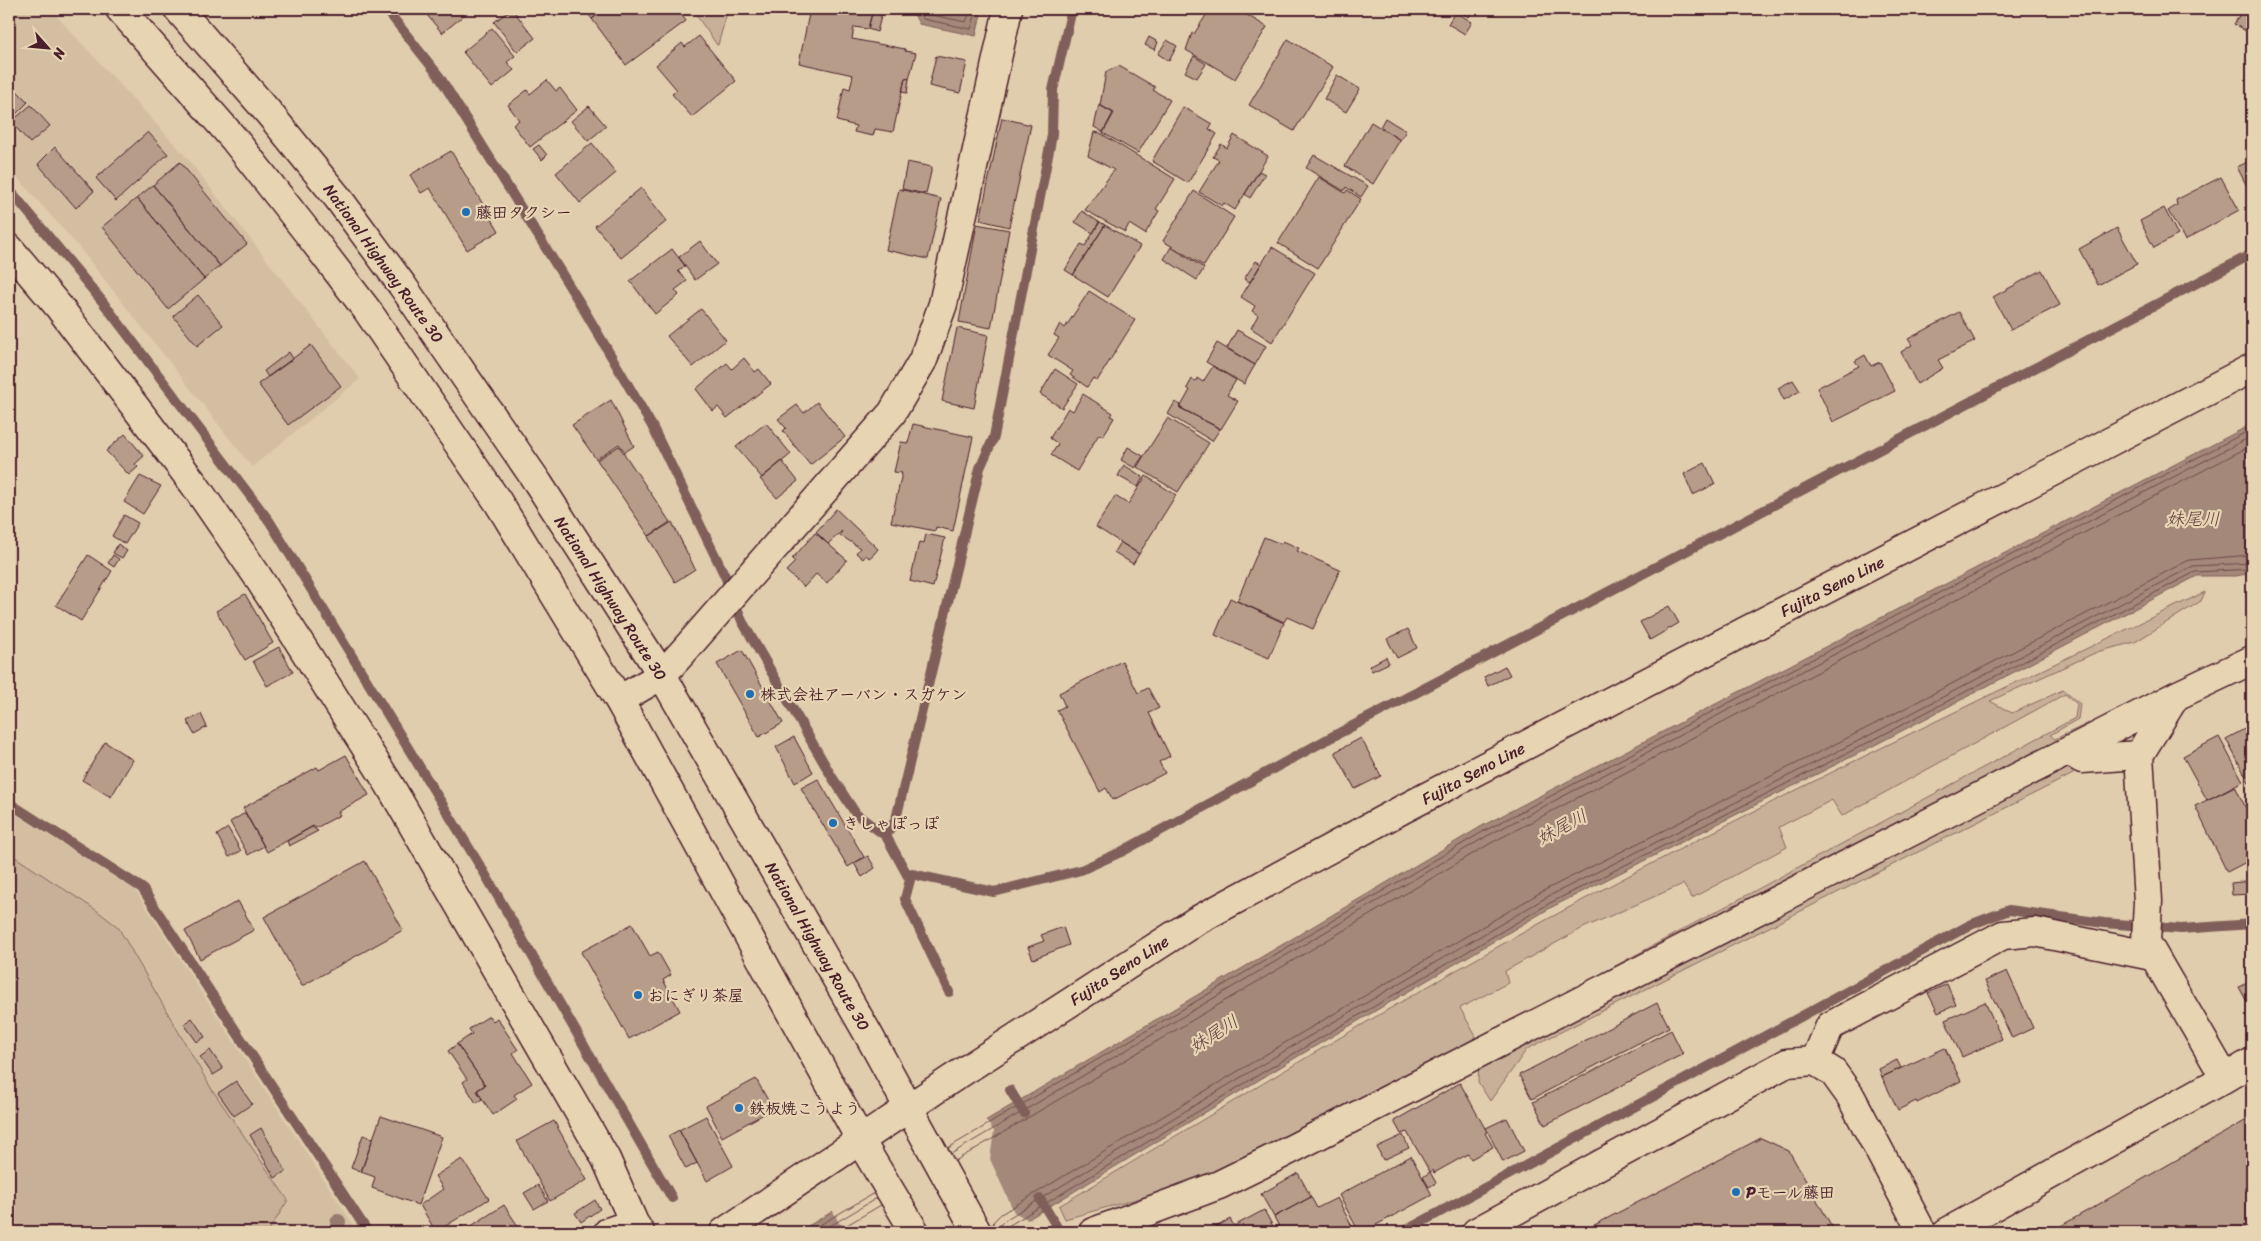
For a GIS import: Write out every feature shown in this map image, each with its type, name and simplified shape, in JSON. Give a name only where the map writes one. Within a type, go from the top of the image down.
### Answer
[{"type":"main road","points":[[120,9],[234,139],[366,310],[498,502],[619,700],[866,1149],[915,1232]]},
{"type":"main road","name":"National Highway Route 30","points":[[178,9],[280,126],[338,198],[402,285],[538,483],[662,675],[914,1116],[977,1232]]},
{"type":"main road","points":[[619,700],[662,675],[722,608],[892,413],[923,360],[943,304],[1008,9]]},
{"type":"main road","points":[[9,248],[59,307],[188,476],[256,574],[390,784],[606,1159],[637,1228],[608,1232]]},
{"type":"main road","name":"Fujita Seno Line","points":[[724,1232],[866,1149],[1196,920],[1412,804],[2252,368]]},
{"type":"main road","points":[[1093,1232],[1219,1185],[1276,1157],[2176,696],[2252,660]]},
{"type":"main road","points":[[2176,696],[2139,755],[2150,949],[2225,1078]]},
{"type":"main road","points":[[2069,751],[2082,759],[2139,755]]},
{"type":"main road","points":[[1816,1061],[1830,1026],[2003,935],[2034,932],[2150,949]]},
{"type":"main road","points":[[1476,1232],[1787,1063],[1816,1061],[1833,1072],[1851,1097],[1922,1232]]},
{"type":"main road","points":[[1947,1232],[2252,1062]]},
{"type":"shaded area","points":[[9,9],[50,9],[183,153],[360,379],[252,467],[78,246],[9,168]]},
{"type":"shaded area","points":[[692,9],[728,9],[718,45],[717,45]]},
{"type":"shaded area","points":[[2205,592],[2201,601],[2135,642],[2097,652],[1990,701],[2012,713],[2063,690],[2080,704],[2078,719],[2050,735],[2055,739],[2089,723],[2091,727],[1861,841],[1243,1166],[1180,1187],[1065,1219],[1059,1206],[1342,1036],[1557,914],[1772,802]],"holes":[[[2065,694],[2077,704],[2075,718],[1478,1040],[1460,1008],[1508,983],[1505,971],[1583,928],[1683,884],[1692,898],[1787,847],[1779,827],[1832,800],[1842,816]]]},
{"type":"shaded area","points":[[2066,763],[2073,774],[1527,1049],[1490,1101],[1478,1082],[1479,1061]]},
{"type":"shaded area","points":[[9,810],[135,890],[358,1232],[9,1232]]},
{"type":"shaded area","points":[[9,853],[96,910],[118,927],[211,1088],[288,1200],[268,1232],[9,1232]]},
{"type":"water","points":[[982,9],[976,36],[919,24],[912,10]]},
{"type":"water","name":"妹尾川","points":[[2252,424],[2252,573],[2236,576],[2197,576],[1875,745],[1552,907],[1302,1054],[1007,1232],[798,1232],[1482,826]]},
{"type":"pier","points":[[984,1118],[994,1131],[990,1159],[1014,1212],[1030,1221],[1012,1232],[857,1232],[839,1223],[832,1209]]},
{"type":"building","points":[[422,9],[472,9],[442,33]]},
{"type":"building","points":[[512,9],[535,38],[517,52],[494,22]]},
{"type":"building","points":[[584,9],[605,9],[592,19]]},
{"type":"building","points":[[605,9],[677,9],[686,21],[626,65],[592,19]]},
{"type":"building","points":[[810,9],[873,9],[868,29],[854,27],[852,39],[905,49],[905,51],[916,53],[909,79],[905,78],[893,132],[875,129],[873,136],[854,132],[856,126],[837,121],[844,87],[850,89],[853,75],[799,63]]},
{"type":"building","points":[[873,9],[883,9],[877,32],[868,29]]},
{"type":"building","points":[[1210,9],[1237,9],[1267,27],[1235,79],[1186,50],[1192,33],[1194,34]]},
{"type":"building","points":[[1454,9],[1474,9],[1469,17]]},
{"type":"building","points":[[2243,9],[2252,9],[2252,35],[2234,24]]},
{"type":"building","points":[[1455,12],[1472,22],[1465,34],[1448,24]]},
{"type":"building","points":[[492,28],[515,56],[507,62],[514,70],[492,88],[463,52]]},
{"type":"building","points":[[699,36],[736,81],[692,117],[672,94],[677,90],[656,65],[682,43],[685,47]]},
{"type":"building","points":[[1149,37],[1158,42],[1155,50],[1145,45]]},
{"type":"building","points":[[1288,39],[1333,67],[1294,131],[1249,105]]},
{"type":"building","points":[[1167,40],[1177,46],[1169,61],[1158,54]]},
{"type":"building","points":[[936,56],[967,62],[960,93],[929,86]]},
{"type":"building","points":[[1194,56],[1206,64],[1197,78],[1185,72]]},
{"type":"building","points":[[1119,66],[1155,87],[1153,90],[1170,100],[1138,153],[1103,133],[1114,113],[1100,105],[1106,72]]},
{"type":"building","points":[[1337,75],[1360,89],[1346,112],[1324,99]]},
{"type":"building","points":[[905,78],[909,79],[907,93],[902,92]]},
{"type":"building","points":[[547,80],[556,91],[560,88],[577,110],[530,147],[513,125],[519,120],[508,105],[527,90],[530,94]]},
{"type":"building","points":[[12,86],[28,102],[10,120],[9,89]]},
{"type":"building","points":[[31,105],[50,126],[30,143],[11,122]]},
{"type":"building","points":[[1099,105],[1113,113],[1103,132],[1094,127]]},
{"type":"building","points":[[589,106],[606,126],[588,141],[571,121]]},
{"type":"building","points":[[1183,107],[1212,124],[1209,129],[1217,134],[1188,183],[1152,161]]},
{"type":"building","points":[[1002,118],[1031,125],[1009,227],[980,220]]},
{"type":"building","points":[[1385,118],[1406,131],[1400,140],[1380,127]]},
{"type":"building","points":[[1371,122],[1400,140],[1373,184],[1345,166]]},
{"type":"building","points":[[148,132],[168,154],[116,201],[96,178]]},
{"type":"building","points":[[1094,132],[1100,133],[1175,179],[1156,209],[1159,211],[1145,234],[1129,224],[1125,232],[1085,210],[1114,170],[1088,156]]},
{"type":"building","points":[[1234,135],[1268,156],[1235,210],[1224,203],[1222,206],[1199,192],[1219,160],[1213,157],[1221,144],[1227,148]]},
{"type":"building","points":[[592,143],[616,173],[580,203],[556,173]]},
{"type":"building","points":[[539,145],[547,155],[542,160],[533,149]]},
{"type":"building","points":[[55,147],[94,191],[76,208],[38,164]]},
{"type":"building","name":"藤田タクシー","points":[[451,151],[499,231],[467,250],[430,188],[421,193],[410,175]]},
{"type":"building","points":[[1314,155],[1368,186],[1361,197],[1346,187],[1344,191],[1306,168]]},
{"type":"building","points":[[2252,160],[2252,196],[2237,167]]},
{"type":"building","points":[[180,162],[247,244],[220,266],[153,185]]},
{"type":"building","points":[[907,162],[932,167],[926,194],[902,189]]},
{"type":"building","points":[[1259,171],[1265,174],[1250,198],[1245,194]]},
{"type":"building","points":[[1319,177],[1345,193],[1347,190],[1361,199],[1318,268],[1278,243]]},
{"type":"building","points":[[2221,177],[2239,210],[2185,240],[2168,211],[2177,205],[2176,200]]},
{"type":"building","points":[[153,185],[220,266],[204,279],[137,198]]},
{"type":"building","points":[[641,188],[667,221],[621,258],[595,226]]},
{"type":"building","points":[[899,189],[941,199],[928,259],[886,250]]},
{"type":"building","points":[[1194,191],[1234,217],[1204,266],[1163,241]]},
{"type":"building","points":[[137,198],[204,279],[168,309],[102,227]]},
{"type":"building","points":[[2164,208],[2178,235],[2154,248],[2140,221]]},
{"type":"building","points":[[1082,211],[1099,222],[1093,233],[1075,222]]},
{"type":"building","points":[[1100,222],[1105,225],[1073,275],[1065,270],[1081,244],[1085,246]]},
{"type":"building","points":[[977,224],[1009,230],[991,328],[959,322]]},
{"type":"building","points":[[1105,225],[1140,246],[1108,297],[1073,275]]},
{"type":"building","points":[[2117,228],[2137,264],[2098,285],[2079,249]]},
{"type":"building","points":[[700,241],[717,264],[695,280],[679,257]]},
{"type":"building","points":[[1171,247],[1204,268],[1197,280],[1164,259]]},
{"type":"building","points":[[1272,247],[1315,273],[1272,342],[1251,328],[1258,315],[1252,311],[1255,306],[1241,297]]},
{"type":"building","points":[[672,249],[685,266],[678,271],[687,281],[675,290],[679,295],[655,314],[630,281]]},
{"type":"building","points":[[1256,261],[1261,264],[1250,282],[1244,279]]},
{"type":"building","points":[[2042,270],[2060,305],[2011,330],[1993,297]]},
{"type":"building","points":[[1089,291],[1135,320],[1097,381],[1093,378],[1087,387],[1070,375],[1073,371],[1048,355],[1059,338],[1054,335],[1060,324],[1065,328]]},
{"type":"building","points":[[198,295],[223,325],[197,346],[173,316]]},
{"type":"building","points":[[701,309],[726,340],[693,367],[667,336]]},
{"type":"building","points":[[1959,312],[1975,341],[1938,360],[1943,368],[1917,384],[1901,352],[1912,345],[1908,339]]},
{"type":"building","points":[[957,328],[988,335],[974,408],[942,401]]},
{"type":"building","points":[[1237,330],[1266,346],[1255,365],[1227,348]]},
{"type":"building","points":[[1217,343],[1255,365],[1244,384],[1206,362]]},
{"type":"building","points":[[311,345],[341,386],[288,425],[258,384]]},
{"type":"building","points":[[289,352],[293,359],[268,377],[264,371]]},
{"type":"building","points":[[1865,355],[1871,366],[1880,362],[1895,391],[1833,422],[1817,388],[1859,366],[1855,361]]},
{"type":"building","points":[[744,358],[755,372],[759,369],[771,384],[727,418],[718,407],[713,411],[696,389],[727,363],[732,369]]},
{"type":"building","points":[[1213,366],[1236,380],[1227,395],[1238,401],[1221,429],[1180,408],[1190,390],[1187,388],[1192,379],[1196,381],[1197,378],[1203,382]]},
{"type":"building","points":[[1055,369],[1078,384],[1062,408],[1040,394]]},
{"type":"building","points":[[1793,380],[1800,391],[1784,400],[1778,388]]},
{"type":"building","points":[[1083,394],[1113,413],[1111,416],[1114,418],[1103,436],[1099,434],[1077,471],[1051,455],[1058,444],[1050,438],[1068,408],[1073,411]]},
{"type":"building","points":[[611,400],[634,446],[625,452],[619,444],[596,459],[572,425]]},
{"type":"building","points":[[817,402],[845,437],[810,465],[783,431],[786,428],[778,419],[797,405],[804,413]]},
{"type":"building","points":[[1175,402],[1181,405],[1179,407],[1220,429],[1212,441],[1168,414]]},
{"type":"building","points":[[1168,418],[1209,443],[1178,492],[1137,467]]},
{"type":"building","points":[[766,423],[791,454],[762,478],[736,447]]},
{"type":"building","points":[[913,424],[973,437],[953,531],[936,527],[935,531],[891,522],[902,473],[894,472],[901,442],[908,443]]},
{"type":"building","points":[[125,434],[144,456],[135,464],[138,467],[129,475],[106,451]]},
{"type":"building","points":[[619,446],[670,522],[649,536],[597,460]]},
{"type":"building","points":[[1128,447],[1143,456],[1135,468],[1121,460]]},
{"type":"building","points":[[782,461],[798,481],[777,498],[760,479]]},
{"type":"building","points":[[1705,463],[1715,484],[1693,495],[1684,474]]},
{"type":"building","points":[[1124,465],[1143,477],[1138,487],[1118,476]]},
{"type":"building","points":[[140,476],[161,486],[143,514],[124,502]]},
{"type":"building","points":[[1146,476],[1176,495],[1139,554],[1096,527],[1115,496],[1128,504]]},
{"type":"building","points":[[836,509],[878,549],[869,558],[866,555],[863,559],[856,553],[860,548],[840,535],[842,531],[828,544],[816,532]]},
{"type":"building","points":[[124,515],[138,523],[125,544],[112,536]]},
{"type":"building","points":[[672,522],[695,569],[675,582],[648,537]]},
{"type":"building","points":[[815,533],[847,560],[827,583],[816,574],[804,587],[786,571],[795,562],[792,559]]},
{"type":"building","points":[[926,534],[945,538],[933,587],[910,581],[919,542],[924,543]]},
{"type":"building","points":[[1264,537],[1281,544],[1283,541],[1299,548],[1297,551],[1340,570],[1313,629],[1287,617],[1284,622],[1237,601]]},
{"type":"building","points":[[1120,542],[1139,554],[1133,564],[1114,552]]},
{"type":"building","points":[[118,544],[127,551],[122,558],[113,553]]},
{"type":"building","points":[[88,555],[112,571],[81,621],[56,605]]},
{"type":"building","points":[[113,555],[119,559],[114,567],[108,563]]},
{"type":"building","points":[[245,594],[273,643],[245,660],[216,611]]},
{"type":"building","points":[[1230,598],[1284,623],[1269,658],[1215,635]]},
{"type":"building","points":[[1669,606],[1679,623],[1650,640],[1640,622]]},
{"type":"building","points":[[1408,629],[1417,648],[1397,658],[1387,639]]},
{"type":"building","points":[[279,647],[293,672],[267,686],[253,661]]},
{"type":"building","name":"株式会社アーバン・スガケン","points":[[742,650],[783,723],[759,737],[717,664]]},
{"type":"building","points":[[1386,657],[1389,663],[1372,671],[1369,666]]},
{"type":"building","points":[[1122,661],[1138,693],[1148,688],[1159,708],[1149,713],[1170,756],[1159,762],[1165,773],[1113,800],[1106,788],[1100,792],[1057,710],[1065,706],[1059,693]]},
{"type":"building","points":[[1505,666],[1510,675],[1488,686],[1484,677]]},
{"type":"building","points":[[201,714],[207,727],[194,734],[187,721]]},
{"type":"building","points":[[2252,725],[2252,788],[2226,739]]},
{"type":"building","points":[[794,737],[813,772],[795,783],[776,747]]},
{"type":"building","points":[[2219,737],[2243,781],[2207,800],[2183,756]]},
{"type":"building","points":[[1361,738],[1381,776],[1355,789],[1335,752]]},
{"type":"building","points":[[105,742],[133,760],[111,797],[82,780]]},
{"type":"building","points":[[346,755],[369,795],[338,812],[340,815],[316,828],[313,826],[267,852],[243,808],[317,767],[319,770]]},
{"type":"building","name":"きしゃぽっぽ","points":[[818,779],[864,857],[848,867],[801,788]]},
{"type":"building","points":[[2235,786],[2252,821],[2252,859],[2227,872],[2195,806]]},
{"type":"building","points":[[245,813],[264,846],[248,855],[230,822]]},
{"type":"building","points":[[312,827],[318,831],[289,846],[287,841]]},
{"type":"building","points":[[228,828],[241,851],[229,857],[217,835]]},
{"type":"building","points":[[868,856],[875,868],[862,877],[854,863]]},
{"type":"building","points":[[365,861],[403,930],[302,986],[264,917]]},
{"type":"building","points":[[2252,881],[2251,894],[2232,895],[2231,883]]},
{"type":"building","points":[[238,901],[254,930],[200,959],[185,931]]},
{"type":"building","name":"おにぎり茶屋","points":[[632,924],[650,956],[658,952],[671,975],[663,980],[680,1011],[629,1039],[581,952]]},
{"type":"building","points":[[1063,927],[1069,945],[1033,959],[1028,947],[1044,941],[1041,935]]},
{"type":"building","points":[[2007,971],[2033,1028],[2012,1038],[1985,981]]},
{"type":"building","points":[[2252,979],[2252,1011],[2239,987]]},
{"type":"building","points":[[1947,984],[1956,1005],[1938,1013],[1928,993]]},
{"type":"building","points":[[1985,1002],[2002,1039],[1962,1057],[1945,1020]]},
{"type":"building","points":[[1657,1003],[1669,1027],[1532,1099],[1519,1075]]},
{"type":"building","points":[[489,1016],[493,1021],[497,1018],[518,1050],[513,1053],[532,1083],[514,1095],[517,1099],[493,1115],[477,1091],[485,1085],[457,1044],[472,1034],[469,1029]]},
{"type":"building","points":[[192,1018],[205,1037],[197,1042],[184,1024]]},
{"type":"building","points":[[1671,1030],[1683,1054],[1545,1125],[1533,1102]]},
{"type":"building","points":[[457,1044],[485,1085],[477,1090],[482,1099],[476,1103],[463,1082],[467,1079],[448,1051]]},
{"type":"building","points":[[1945,1048],[1961,1081],[1917,1103],[1916,1101],[1898,1110],[1882,1077]]},
{"type":"building","points":[[210,1050],[223,1069],[213,1075],[200,1057]]},
{"type":"building","points":[[1897,1060],[1901,1068],[1882,1077],[1879,1069]]},
{"type":"building","name":"鉄板焼こうよう","points":[[756,1079],[773,1109],[722,1137],[706,1106]]},
{"type":"building","points":[[236,1081],[252,1104],[234,1116],[218,1093]]},
{"type":"building","points":[[1460,1083],[1487,1132],[1485,1133],[1493,1147],[1471,1159],[1468,1154],[1434,1173],[1433,1170],[1430,1172],[1407,1132],[1401,1134],[1394,1121]]},
{"type":"building","points":[[381,1116],[442,1137],[418,1205],[372,1188],[375,1177],[361,1172]]},
{"type":"building","points":[[706,1116],[733,1166],[707,1181],[679,1130]]},
{"type":"building","points":[[2252,1117],[2252,1232],[2050,1232]]},
{"type":"building","points":[[1507,1118],[1524,1151],[1503,1162],[1486,1128]]},
{"type":"building","points":[[554,1121],[587,1180],[550,1201],[517,1141]]},
{"type":"building","points":[[261,1128],[286,1171],[275,1178],[250,1135]]},
{"type":"building","points":[[679,1130],[697,1163],[686,1169],[668,1136]]},
{"type":"building","points":[[363,1135],[373,1138],[361,1172],[351,1168]]},
{"type":"building","points":[[1403,1135],[1409,1148],[1383,1160],[1377,1147]]},
{"type":"building","name":"Pモール藤田","points":[[1761,1138],[1789,1151],[1835,1232],[1581,1232]]},
{"type":"building","points":[[1411,1156],[1432,1195],[1363,1232],[1359,1232],[1339,1195]]},
{"type":"building","points":[[462,1159],[489,1199],[436,1232],[420,1205],[443,1189],[435,1176]]},
{"type":"building","points":[[1430,1172],[1436,1183],[1429,1187],[1423,1177]]},
{"type":"building","points":[[1298,1173],[1311,1197],[1274,1217],[1261,1194]]},
{"type":"building","points":[[538,1185],[548,1201],[534,1209],[524,1193]]},
{"type":"building","points":[[1311,1197],[1317,1208],[1337,1198],[1354,1230],[1282,1232],[1274,1217]]},
{"type":"building","points":[[595,1200],[600,1209],[581,1222],[575,1213]]},
{"type":"building","points":[[504,1205],[522,1232],[452,1232],[462,1226],[465,1230]]},
{"type":"building","points":[[1264,1210],[1276,1232],[1212,1232],[1211,1230],[1230,1219],[1234,1226]]},
{"type":"waterway","points":[[386,9],[439,76],[583,308],[652,426],[725,576],[742,621],[832,777],[856,814],[886,836],[910,880],[905,899],[949,992]]},
{"type":"waterway","points":[[886,836],[896,819],[980,468],[994,437],[1052,135],[1053,90],[1072,9]]},
{"type":"waterway","points":[[9,189],[102,301],[270,522],[485,874],[672,1198]]},
{"type":"waterway","points":[[907,873],[994,892],[1081,870],[1121,852],[1326,740],[2252,254]]},
{"type":"waterway","points":[[9,803],[142,888],[368,1232]]},
{"type":"waterway","points":[[1403,1232],[1970,925],[2009,910],[2104,923],[2181,929],[2252,924]]},
{"type":"waterway","points":[[1010,1090],[1024,1113]]},
{"type":"waterway","points":[[1040,1199],[1060,1232]]},
{"type":"place","name":"藤田タクシー","points":[[466,212]]},
{"type":"place","name":"株式会社アーバン・スガケン","points":[[750,694]]},
{"type":"place","name":"きしゃぽっぽ","points":[[833,823]]},
{"type":"place","name":"おにぎり茶屋","points":[[638,995]]},
{"type":"place","name":"鉄板焼こうよう","points":[[739,1108]]},
{"type":"place","name":"Pモール藤田","points":[[1736,1192]]}]
